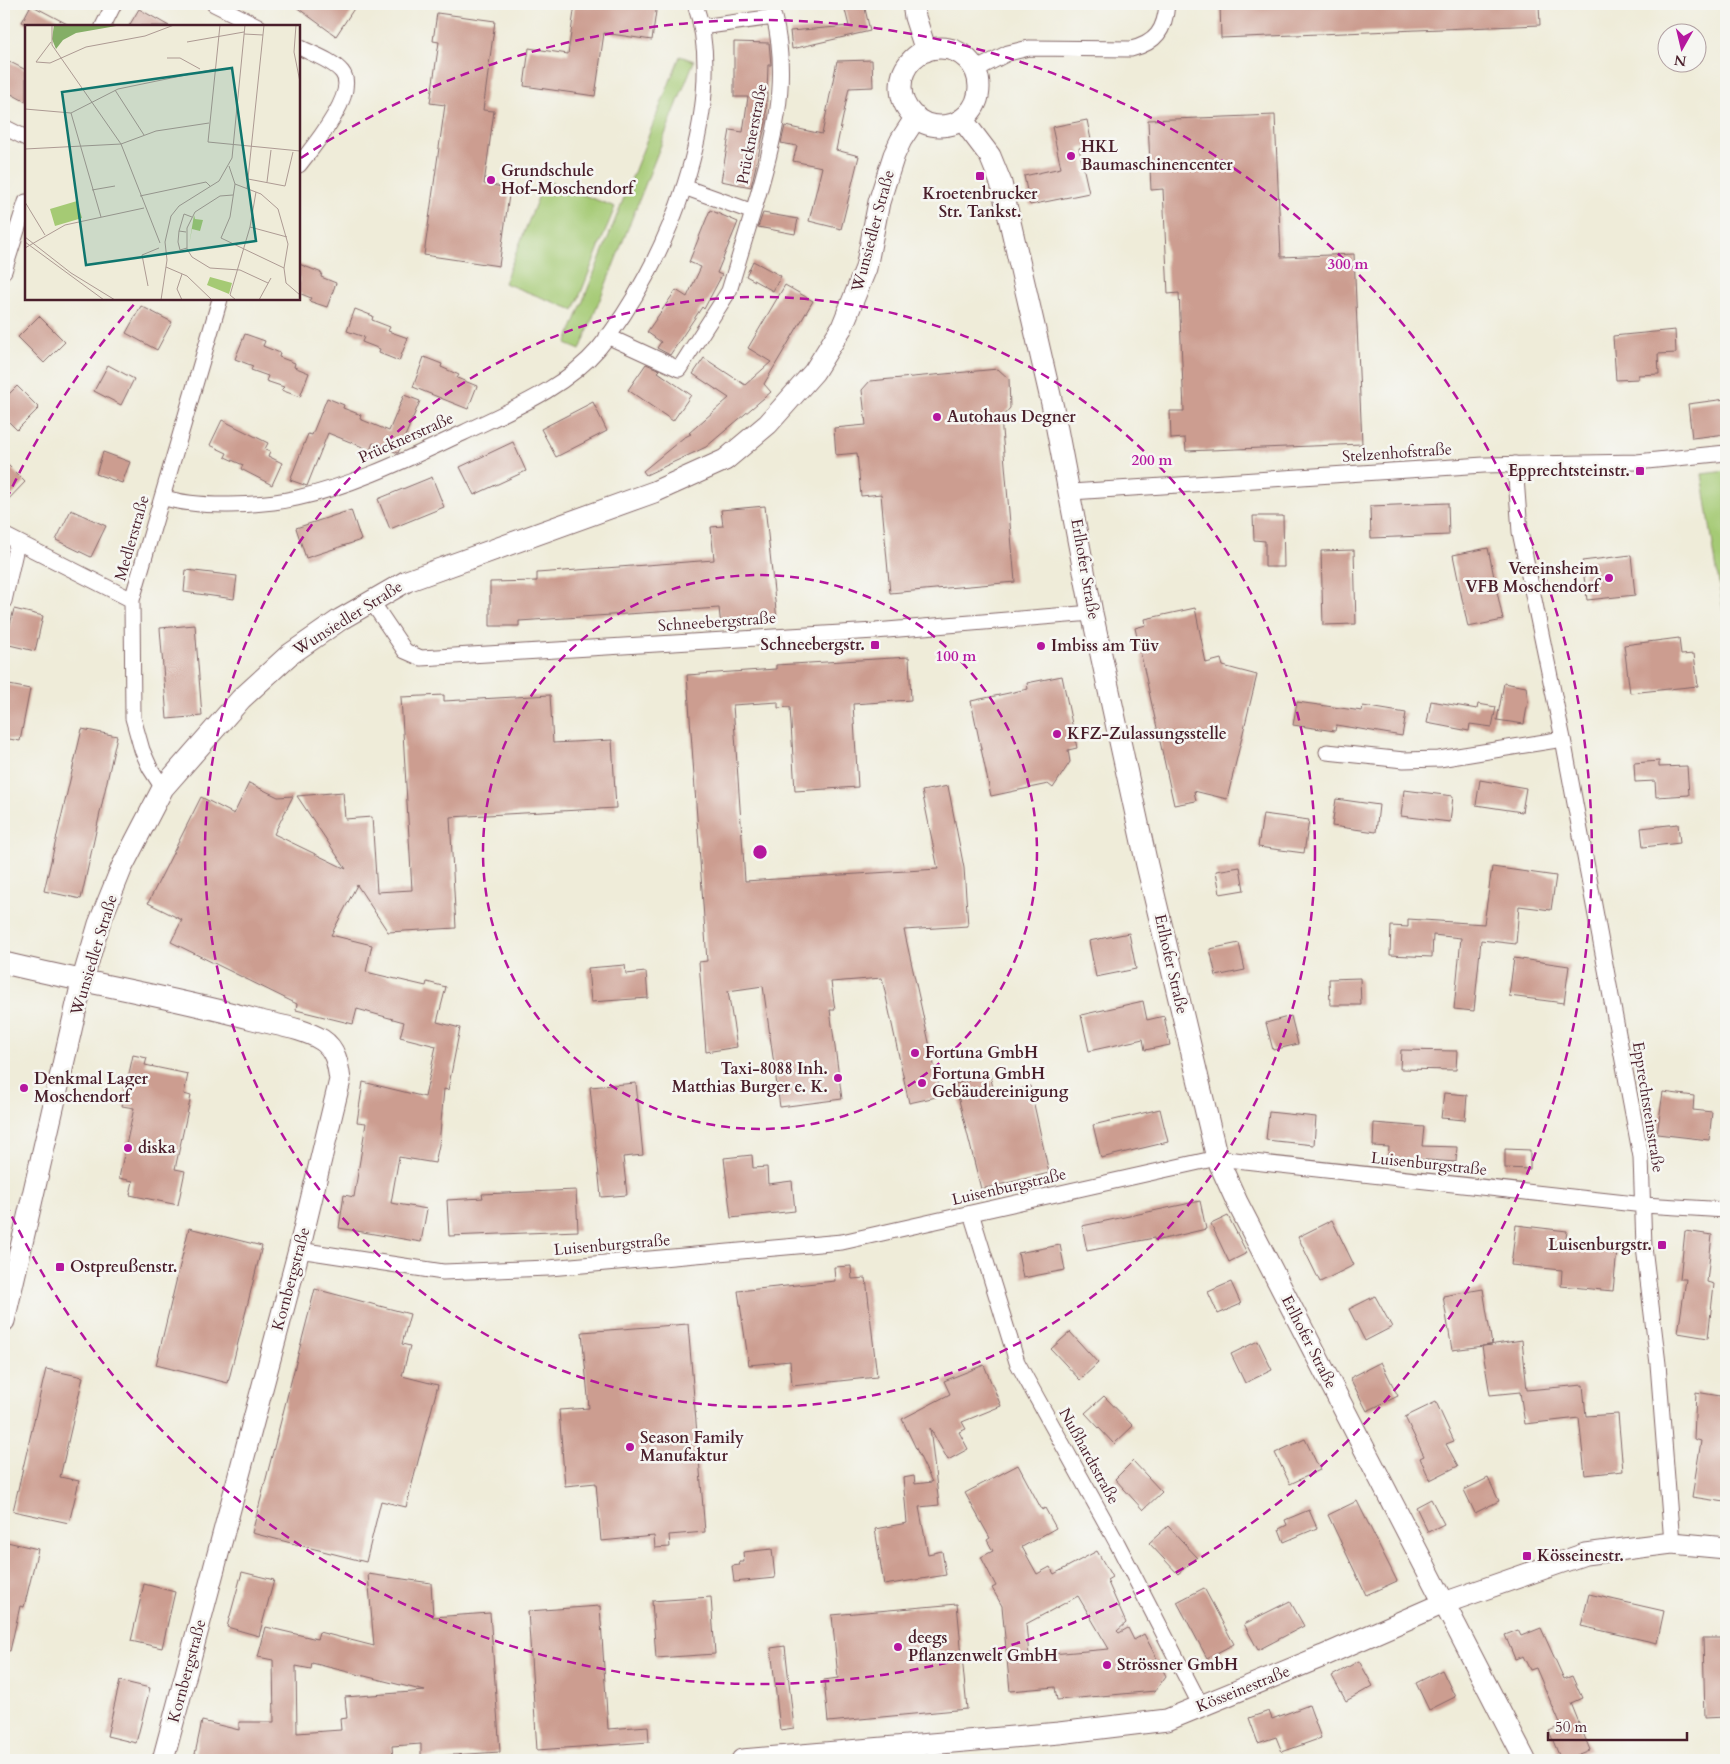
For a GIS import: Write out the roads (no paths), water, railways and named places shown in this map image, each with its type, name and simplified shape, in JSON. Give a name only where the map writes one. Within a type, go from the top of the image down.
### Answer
[{"type":"street","points":[[104,25],[114,4]]},
{"type":"street","points":[[214,4],[256,25]]},
{"type":"street","name":"Prücknerstraße","points":[[162,496],[179,502],[234,505],[296,498],[386,470],[508,411],[564,380],[598,349],[639,292],[668,229],[684,187],[702,108],[704,52],[695,4]]},
{"type":"street","points":[[913,4],[915,17],[926,51]]},
{"type":"street","points":[[975,70],[1008,53],[1029,48],[1130,48],[1142,46],[1151,42],[1160,30],[1167,4]]},
{"type":"street","name":"Prücknerstraße","points":[[607,336],[678,369],[729,291],[767,167],[781,97],[780,40],[774,17],[700,27]]},
{"type":"street","points":[[300,48],[330,63],[343,73],[346,88],[341,103],[319,140],[300,164]]},
{"type":"street","points":[[935,48],[951,50],[967,60],[975,70],[978,79],[977,98],[974,105],[962,119],[951,124],[928,124],[916,118],[904,103],[901,88],[902,77],[913,58],[926,51],[935,48]]},
{"type":"street","name":"Wunsiedler Straße","points":[[4,1321],[82,982],[99,924],[122,867],[163,788],[241,699],[289,656],[341,619],[407,581],[654,492],[725,460],[768,424],[814,372],[842,327],[866,268],[879,202],[894,155],[900,140],[916,118]]},
{"type":"street","name":"Erlhofer Straße","points":[[962,119],[990,156],[1001,183],[1071,492],[1092,613],[1147,865],[1217,1158],[1237,1202],[1525,1760]]},
{"type":"street","points":[[4,127],[25,138]]},
{"type":"street","name":"Prücknerstraße","points":[[684,187],[753,212]]},
{"type":"street","points":[[4,271],[25,205]]},
{"type":"street","name":"Medlerstraße","points":[[163,788],[147,762],[133,718],[132,600],[220,300]]},
{"type":"street","name":"Stelzenhofstraße","points":[[1071,492],[1515,464],[1637,462],[1726,453]]},
{"type":"street","name":"Epprechtsteinstraße","points":[[1515,464],[1520,532],[1563,739],[1641,1157],[1644,1247],[1658,1364],[1672,1543]]},
{"type":"street","points":[[4,535],[132,600]]},
{"type":"street","points":[[4,601],[17,543]]},
{"type":"street","name":"Schneebergstraße","points":[[372,602],[405,650],[421,658],[875,631],[1092,613]]},
{"type":"street","points":[[1327,752],[1404,760],[1439,759],[1563,739]]},
{"type":"street","name":"Kornbergstraße","points":[[4,963],[82,982],[205,1006],[299,1031],[323,1040],[337,1058],[340,1080],[299,1250],[163,1760]]},
{"type":"street","name":"Luisenburgstraße","points":[[299,1250],[442,1272],[549,1268],[842,1242],[1217,1158],[1644,1205],[1726,1210]]},
{"type":"street","name":"Nußhardtstraße","points":[[971,1213],[1017,1362],[1117,1543],[1201,1706]]},
{"type":"street","name":"Kösseinestraße","points":[[742,1760],[1069,1732],[1167,1720],[1444,1603],[1585,1554],[1672,1543],[1726,1548]]},
{"type":"place","name":"HKL Baumaschinencenter","points":[[1071,156]]},
{"type":"place","name":"Kroetenbrucker Str. Tankst.","points":[[980,176]]},
{"type":"place","name":"Grundschule Hof-Moschendorf","points":[[491,180]]},
{"type":"place","name":"Autohaus Degner","points":[[937,417]]},
{"type":"place","name":"Epprechtsteinstr.","points":[[1640,471]]},
{"type":"place","name":"Vereinsheim VFB Moschendorf","points":[[1609,578]]},
{"type":"place","name":"Schneebergstr.","points":[[875,645]]},
{"type":"place","name":"Imbiss am Tüv","points":[[1041,646]]},
{"type":"place","name":"KFZ-Zulassungsstelle","points":[[1057,734]]},
{"type":"place","name":"Fortuna GmbH","points":[[915,1053]]},
{"type":"place","name":"Taxi-8088 Inh. Matthias Burger e. K.","points":[[838,1078]]},
{"type":"place","name":"Fortuna GmbH Gebäudereinigung","points":[[922,1083]]},
{"type":"place","name":"Denkmal Lager Moschendorf","points":[[24,1088]]},
{"type":"place","name":"diska","points":[[128,1148]]},
{"type":"place","name":"Luisenburgstr.","points":[[1662,1245]]},
{"type":"place","name":"Ostpreußenstr.","points":[[60,1267]]},
{"type":"place","name":"Season Family Manufaktur","points":[[630,1447]]},
{"type":"place","name":"Kösseinestr.","points":[[1527,1556]]},
{"type":"place","name":"deegs Pflanzenwelt GmbH","points":[[898,1647]]},
{"type":"place","name":"Strössner GmbH","points":[[1107,1665]]}]
